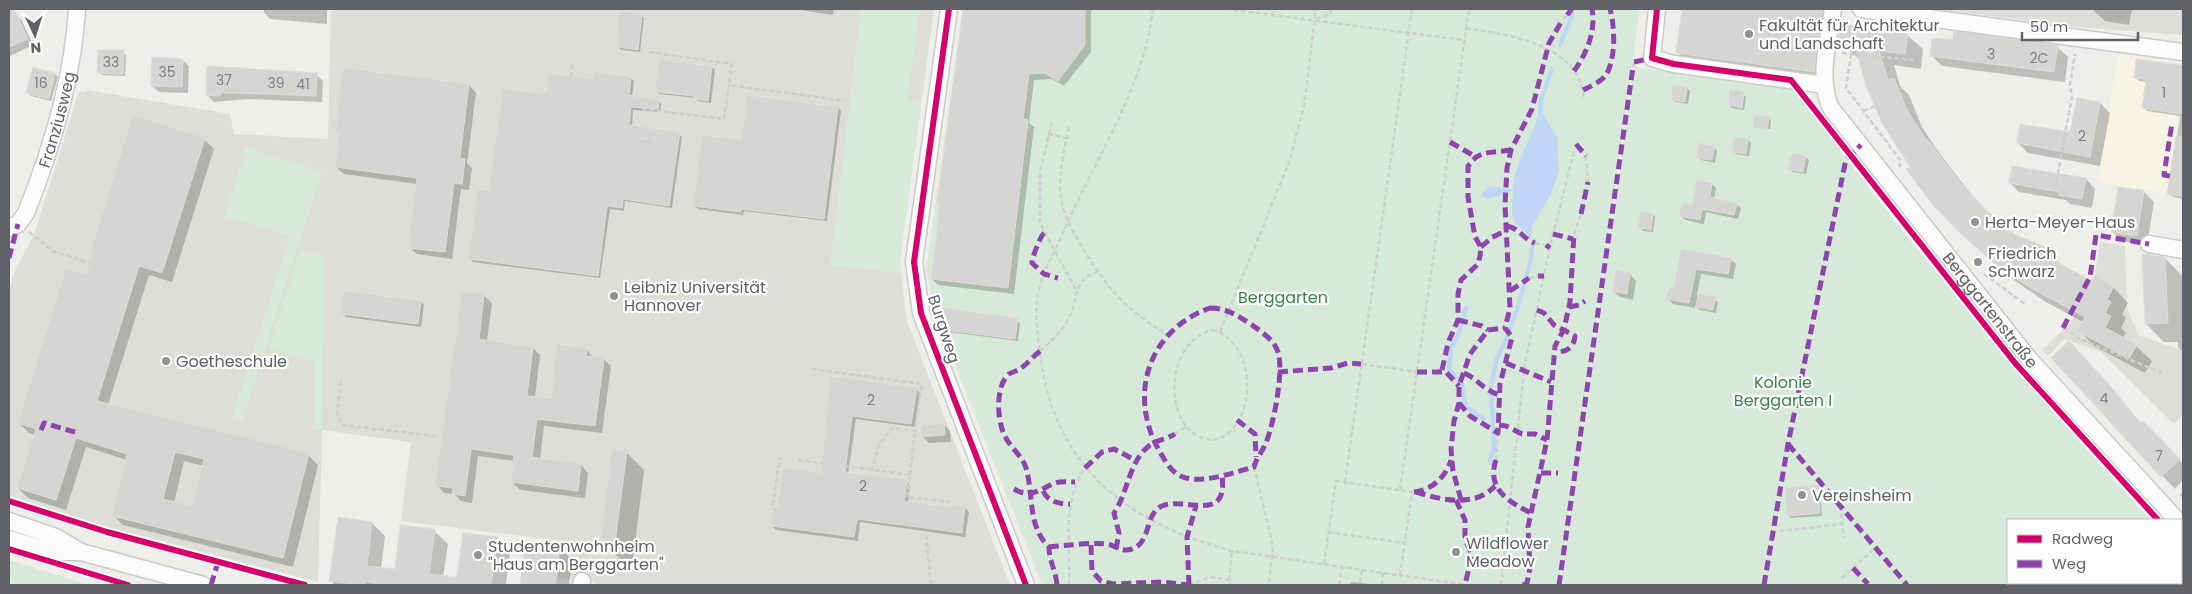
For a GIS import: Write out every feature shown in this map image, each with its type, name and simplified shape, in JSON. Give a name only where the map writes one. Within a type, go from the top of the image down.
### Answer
[{"type":"street","name":"Franziusweg","points":[[13,226],[26,213],[32,198],[63,100],[72,62],[77,9]]},
{"type":"street","name":"Burgweg","points":[[948,9],[914,262],[916,288],[921,314],[1026,585]]},
{"type":"street","points":[[1657,9],[1652,58],[1674,64],[1825,85],[1833,9]]},
{"type":"street","points":[[1861,9],[2183,52]]},
{"type":"street","name":"Berggartenstraße","points":[[1825,85],[1826,98],[1831,108],[2030,360],[2177,519]]},
{"type":"street","points":[[2149,244],[2183,250]]},
{"type":"street","points":[[9,521],[56,537],[81,552]]},
{"type":"street","points":[[9,539],[52,552],[81,552],[203,585]]},
{"type":"path","points":[[1154,9],[1150,40],[1130,94],[1067,221],[1038,294],[1040,352],[1043,375],[1053,410],[1067,441],[1085,468],[1122,501],[1158,524],[1204,543],[1232,551],[1467,585]]},
{"type":"path","points":[[1226,9],[1246,10],[1464,40]]},
{"type":"path","points":[[1220,332],[1290,160],[1304,106],[1316,9]]},
{"type":"path","points":[[1314,20],[1327,15],[1333,9]]},
{"type":"path","points":[[1345,482],[1412,9]]},
{"type":"path","points":[[1400,490],[1469,9]]},
{"type":"path","points":[[1564,18],[1567,15]]},
{"type":"path","points":[[1466,28],[1506,34],[1532,42],[1548,50],[1566,61],[1581,80],[1584,100]]},
{"type":"path","points":[[2055,189],[2072,97],[2070,85],[2078,37]]},
{"type":"path","points":[[642,109],[724,119],[732,64],[649,52]]},
{"type":"path","points":[[1893,186],[1901,161],[1846,88],[1850,54],[1914,60]]},
{"type":"path","points":[[571,77],[572,62]]},
{"type":"path","points":[[1633,67],[1634,62]]},
{"type":"path","points":[[729,86],[845,101]]},
{"type":"path","points":[[1864,111],[1874,106]]},
{"type":"path","points":[[1052,122],[1040,172],[1039,212],[1041,227],[1076,290]]},
{"type":"path","points":[[1069,127],[1060,187],[1061,201],[1067,221],[1099,271],[1119,297],[1145,320],[1168,336]]},
{"type":"path","points":[[1048,134],[1066,138]]},
{"type":"path","points":[[639,141],[653,142]]},
{"type":"path","points":[[1501,585],[1525,363],[1553,234],[1574,151]]},
{"type":"path","points":[[1586,156],[1588,182]]},
{"type":"path","points":[[1574,234],[1582,214]]},
{"type":"path","points":[[13,226],[53,251],[89,263]]},
{"type":"path","points":[[1535,243],[1546,245]]},
{"type":"path","points":[[1040,352],[1050,343],[1070,316],[1076,290],[1084,278],[1099,271]]},
{"type":"path","points":[[1529,278],[1538,276]]},
{"type":"path","points":[[2063,328],[2080,339],[2162,372]]},
{"type":"path","points":[[1212,330],[1220,332],[1230,340],[1246,364],[1247,390],[1243,408],[1228,434],[1216,440],[1195,437],[1186,427],[1181,420],[1173,390],[1177,368],[1182,357],[1199,334],[1212,330]]},
{"type":"path","points":[[1361,364],[1417,372]]},
{"type":"path","points":[[812,369],[922,384],[908,497],[949,502]]},
{"type":"path","points":[[341,381],[337,413],[342,424],[435,436]]},
{"type":"path","points":[[1175,434],[1186,427]]},
{"type":"path","points":[[872,470],[879,445],[892,428],[915,430]]},
{"type":"path","points":[[1496,460],[1498,433]]},
{"type":"path","points":[[773,504],[780,457]]},
{"type":"path","points":[[798,460],[822,463]]},
{"type":"path","points":[[845,466],[910,475]]},
{"type":"path","points":[[1254,467],[1270,525],[1273,556],[1269,585]]},
{"type":"path","points":[[1069,585],[1068,523],[1075,482],[1085,468]]},
{"type":"path","points":[[1324,564],[1336,481],[1345,482],[1412,492],[1400,575]]},
{"type":"path","points":[[1840,506],[1844,537]]},
{"type":"path","points":[[1772,532],[1842,524]]},
{"type":"path","points":[[1328,532],[1404,543]]},
{"type":"path","points":[[926,535],[931,585]]},
{"type":"path","points":[[1842,578],[1875,548]]},
{"type":"path","points":[[1230,585],[1232,551]]},
{"type":"path","points":[[1339,585],[1342,567]]},
{"type":"path","points":[[1360,582],[1362,570]]},
{"type":"path","points":[[1382,585],[1383,573]]},
{"type":"path","points":[[346,585],[348,577]]},
{"type":"path","points":[[1188,585],[1210,577],[1229,580]]},
{"type":"shaded area","name":"Leibniz Universität Hannover","points":[[331,9],[934,9],[900,260],[906,319],[1010,585],[595,585],[595,582],[558,578],[562,541],[401,521],[411,442],[322,430],[318,582],[108,527],[9,495],[9,291],[14,273],[35,232],[79,91],[85,92],[86,90],[230,114],[234,134],[328,139]]},
{"type":"shaded area","points":[[1933,9],[2183,9],[2183,35],[2087,28]]},
{"type":"shaded area","points":[[2118,55],[2183,64],[2183,196],[2098,182]]},
{"type":"shaded area","points":[[2100,242],[2125,246],[2127,308],[2138,335],[2183,351],[2183,415],[2174,424],[2100,351],[2064,339],[2048,356],[2042,350],[2071,322],[2095,276]]},
{"type":"green space","points":[[861,9],[920,9],[907,101],[921,104],[900,260],[901,273],[830,265]]},
{"type":"green space","name":"Berggarten","points":[[963,9],[1640,9],[1559,585],[1042,585],[940,327],[926,270]]},
{"type":"green space","name":"Kolonie Berggarten I","points":[[1634,67],[1794,89],[1966,310],[2057,416],[2150,519],[2007,519],[2007,584],[2182,584],[2183,554],[2183,585],[1560,585]]},
{"type":"green space","points":[[246,148],[322,172],[242,421],[232,417],[290,236],[225,216]]},
{"type":"green space","points":[[300,250],[325,258],[321,430],[313,430],[314,362],[268,348]]},
{"type":"green space","points":[[9,560],[89,585],[18,585],[9,582]]},
{"type":"water","points":[[1540,107],[1557,138],[1559,171],[1551,194],[1532,226],[1531,240],[1527,233],[1513,219],[1513,191],[1488,199],[1482,197],[1482,193],[1490,186],[1513,190],[1517,168],[1534,128]]},
{"type":"building","points":[[9,9],[14,9],[28,39],[9,47]]},
{"type":"building","points":[[963,9],[1085,9],[1085,45],[1058,81],[1044,73],[1029,74],[1023,119],[1028,120],[1008,288],[931,279],[940,204],[937,203]]},
{"type":"building","name":"Fakultät für Architektur und Landschaft","points":[[1682,9],[1823,9],[1814,72],[1676,53]]},
{"type":"building","points":[[620,11],[642,14],[638,50],[616,47]]},
{"type":"building","points":[[1856,21],[1900,27],[1899,32],[1908,33],[1905,54],[1879,51],[1888,80],[1894,78],[1907,110],[1926,140],[1959,181],[1986,210],[2014,234],[2049,249],[2046,256],[2092,281],[2095,276],[2114,286],[2107,299],[2111,302],[2105,313],[2111,316],[2106,326],[2102,326],[2137,345],[2129,359],[2077,331],[2085,317],[2029,287],[1994,263],[1961,234],[1932,204],[1906,169],[1910,167],[1882,123],[1867,88],[1855,47],[1844,46],[1845,41],[1838,40],[1841,23],[1856,26]]},
{"type":"building","points":[[1954,31],[2058,45],[2054,72],[1930,56],[1932,38],[1953,40]]},
{"type":"building","points":[[98,50],[124,50],[123,74],[97,73]]},
{"type":"building","points":[[152,57],[183,59],[182,87],[151,86]]},
{"type":"building","points":[[2136,59],[2183,65],[2183,114],[2142,108],[2146,79],[2134,78]]},
{"type":"building","points":[[659,60],[712,66],[708,101],[694,99],[694,96],[655,92]]},
{"type":"building","points":[[207,66],[317,73],[316,96],[240,93],[220,93],[220,96],[206,95]]},
{"type":"building","points":[[33,67],[55,73],[49,99],[26,93]]},
{"type":"building","points":[[343,68],[469,84],[460,158],[465,159],[462,184],[454,183],[445,252],[408,248],[417,178],[335,167],[339,134],[335,134]]},
{"type":"building","points":[[594,72],[631,77],[629,95],[659,100],[658,109],[631,107],[629,125],[680,132],[669,206],[623,199],[622,208],[607,206],[598,276],[469,259],[478,189],[489,191],[503,89],[546,94],[549,74],[593,79]]},
{"type":"building","points":[[1673,85],[1687,87],[1685,102],[1671,100]]},
{"type":"building","points":[[1730,90],[1744,92],[1742,108],[1728,105]]},
{"type":"building","points":[[747,95],[838,107],[824,219],[741,209],[741,212],[693,206],[702,135],[742,140]]},
{"type":"building","points":[[2077,98],[2100,102],[2090,157],[2017,143],[2020,124],[2070,132]]},
{"type":"building","points":[[133,115],[205,138],[162,273],[139,266],[97,401],[309,453],[283,558],[112,516],[127,454],[76,438],[56,500],[17,488],[36,429],[18,423],[66,269],[86,275],[93,251],[91,251]],"holes":[[[175,452],[204,459],[192,506],[163,499]]]},
{"type":"building","points":[[1755,115],[1769,117],[1767,130],[1753,127]]},
{"type":"building","points":[[2176,136],[2183,137],[2183,196],[2167,194]]},
{"type":"building","points":[[1734,137],[1748,139],[1746,154],[1732,152]]},
{"type":"building","points":[[1699,143],[1715,146],[1712,160],[1696,158]]},
{"type":"building","points":[[1792,153],[1806,156],[1803,172],[1788,169]]},
{"type":"building","points":[[2012,166],[2086,178],[2082,199],[2059,195],[2059,192],[2009,183]]},
{"type":"building","points":[[1697,180],[1712,183],[1710,197],[1737,203],[1734,215],[1702,209],[1700,220],[1679,216],[1682,203],[1692,205]]},
{"type":"building","points":[[2118,187],[2144,190],[2137,236],[2111,232]]},
{"type":"building","points":[[1641,212],[1653,213],[1651,230],[1638,228]]},
{"type":"building","points":[[1681,249],[1731,258],[1728,274],[1696,269],[1689,303],[1666,299],[1669,287],[1674,288]]},
{"type":"building","points":[[2142,254],[2165,257],[2168,323],[2145,324]]},
{"type":"building","points":[[1616,270],[1630,273],[1627,294],[1612,291]]},
{"type":"building","points":[[344,291],[421,301],[418,324],[341,314]]},
{"type":"building","points":[[462,292],[484,294],[479,339],[533,347],[527,396],[551,399],[557,344],[587,348],[586,356],[604,358],[595,426],[537,419],[532,457],[581,464],[578,491],[511,482],[514,455],[471,449],[465,496],[452,494],[453,488],[435,486]]},
{"type":"building","points":[[1698,294],[1716,297],[1713,310],[1696,307]]},
{"type":"building","points":[[936,307],[1018,318],[1015,339],[945,330],[945,327],[940,327]]},
{"type":"building","points":[[2069,341],[2108,383],[2140,423],[2143,421],[2180,459],[2161,477],[2051,358]]},
{"type":"building","points":[[831,376],[917,388],[911,424],[852,416],[845,472],[907,480],[904,501],[949,507],[950,505],[965,507],[962,533],[857,519],[854,537],[771,526],[773,507],[778,508],[783,468],[821,473]]},
{"type":"building","points":[[944,424],[945,435],[921,437],[920,425]]},
{"type":"building","points":[[612,449],[627,451],[615,543],[601,541]]},
{"type":"building","name":"Vereinsheim","points":[[1818,485],[1820,513],[1787,516],[1785,488]]},
{"type":"building","name":"Studentenwohnheim \"Haus am Berggarten\"","points":[[338,517],[372,522],[367,566],[395,569],[400,525],[435,529],[429,574],[457,577],[463,533],[498,537],[491,585],[380,585],[365,581],[364,585],[360,585],[329,581]]},
{"type":"building","points":[[525,541],[560,545],[555,585],[520,585]]},
{"type":"waterway","points":[[1560,45],[1572,16],[1570,9]]},
{"type":"waterway","points":[[1540,113],[1541,100],[1552,69]]},
{"type":"waterway","points":[[1491,463],[1490,459],[1494,448],[1491,388],[1496,361],[1519,303],[1531,259],[1532,246]]},
{"type":"waterway","points":[[1466,308],[1459,334],[1451,348],[1449,369],[1462,385],[1466,407],[1484,419]]},
{"type":"marked path","points":[[1567,15],[1572,9]]},
{"type":"marked path","points":[[1574,71],[1583,57],[1589,41],[1593,25],[1592,9]]},
{"type":"marked path","points":[[1583,90],[1596,84],[1606,75],[1612,60],[1614,42],[1610,9]]},
{"type":"marked path","points":[[1459,403],[1470,416],[1498,433],[1500,384],[1512,337],[1505,328],[1510,308],[1505,205],[1507,168],[1511,150],[1532,109],[1549,43],[1563,19]]},
{"type":"marked path","points":[[1634,62],[1652,58]]},
{"type":"marked path","points":[[1559,585],[1633,67]]},
{"type":"marked path","points":[[2170,176],[2164,175],[2172,123]]},
{"type":"marked path","points":[[1450,142],[1476,157]]},
{"type":"marked path","points":[[1576,144],[1586,156]]},
{"type":"marked path","points":[[1764,585],[1788,444],[1846,159],[1861,145]]},
{"type":"marked path","points":[[1442,370],[1448,343],[1458,320],[1458,294],[1461,280],[1478,264],[1480,256],[1481,247],[1475,237],[1468,197],[1468,166],[1476,157],[1485,153],[1511,150]]},
{"type":"marked path","points":[[1581,214],[1588,182]]},
{"type":"marked path","points":[[9,258],[18,224]]},
{"type":"marked path","points":[[1507,226],[1515,229],[1535,243]]},
{"type":"marked path","points":[[1481,247],[1491,238],[1507,230]]},
{"type":"marked path","points":[[1044,233],[1036,248],[1032,263],[1044,274],[1058,278]]},
{"type":"marked path","points":[[1553,234],[1573,239]]},
{"type":"marked path","points":[[1523,585],[1527,583],[1530,568],[1528,527],[1547,440],[1555,346],[1564,329],[1570,302],[1574,234]]},
{"type":"marked path","points":[[2063,328],[2090,277],[2096,235],[2149,244]]},
{"type":"marked path","points":[[1546,245],[1550,248]]},
{"type":"marked path","points":[[1538,276],[1544,276]]},
{"type":"marked path","points":[[1510,291],[1529,278]]},
{"type":"marked path","points":[[1569,307],[1579,305],[1585,301]]},
{"type":"marked path","points":[[1210,308],[1222,309],[1237,316],[1260,330],[1271,340],[1280,360],[1279,383],[1270,432],[1254,467],[1220,476],[1194,479],[1177,474],[1167,464],[1160,452],[1150,431],[1145,409],[1145,388],[1149,367],[1158,348],[1171,332],[1189,318],[1210,308]]},
{"type":"marked path","points":[[1537,310],[1544,313],[1554,325],[1575,336],[1573,344],[1569,348],[1556,352]]},
{"type":"marked path","points":[[1458,320],[1482,326],[1488,330]]},
{"type":"marked path","points":[[1461,500],[1453,471],[1451,449],[1454,421],[1459,403],[1459,386],[1470,354],[1488,330],[1505,328]]},
{"type":"marked path","points":[[1040,351],[1020,369],[1009,374],[1004,380],[999,397],[999,416],[1009,443],[1026,468],[1034,520],[1037,530],[1049,547],[1057,585]]},
{"type":"marked path","points":[[1278,372],[1331,368],[1348,363],[1361,364]]},
{"type":"marked path","points":[[1506,363],[1551,382]]},
{"type":"marked path","points":[[1417,372],[1446,372],[1459,386]]},
{"type":"marked path","points":[[1464,373],[1489,391],[1500,395]]},
{"type":"marked path","points":[[1237,420],[1255,434],[1256,457]]},
{"type":"marked path","points":[[41,430],[44,423],[78,433]]},
{"type":"marked path","points":[[1499,425],[1506,426],[1522,434],[1535,434],[1547,440]]},
{"type":"marked path","points":[[1116,549],[1119,533],[1114,513],[1137,460],[1150,445],[1175,434]]},
{"type":"marked path","points":[[1788,444],[1907,585]]},
{"type":"marked path","points":[[1085,468],[1102,452],[1114,449],[1137,461]]},
{"type":"marked path","points":[[1414,492],[1427,489],[1437,482],[1446,472],[1451,460]]},
{"type":"marked path","points":[[1496,460],[1494,479],[1497,487],[1508,499],[1531,513]]},
{"type":"marked path","points":[[1541,473],[1558,473]]},
{"type":"marked path","points":[[1049,547],[1098,543],[1111,545],[1123,550],[1132,549],[1143,540],[1153,515],[1162,506],[1172,504],[1204,506],[1219,500],[1222,490],[1222,475]]},
{"type":"marked path","points":[[1014,489],[1030,493],[1057,482],[1075,482]]},
{"type":"marked path","points":[[1416,492],[1436,498],[1468,500],[1487,493],[1495,486]]},
{"type":"marked path","points":[[1043,491],[1054,502],[1070,504]]},
{"type":"marked path","points":[[1456,500],[1465,520],[1465,539],[1472,555],[1465,585]]},
{"type":"marked path","points":[[1189,585],[1187,537],[1196,506]]},
{"type":"marked path","points":[[1091,545],[1092,571],[1101,581],[1113,584],[1162,582],[1189,585]]},
{"type":"marked path","points":[[211,585],[218,562]]},
{"type":"marked path","points":[[1853,568],[1868,584]]},
{"type":"cycle path","points":[[949,9],[914,262],[921,313],[1026,585]]},
{"type":"cycle path","points":[[1657,9],[1652,58],[1674,64],[1791,80],[2015,363],[2157,519]]},
{"type":"cycle path","points":[[9,501],[107,532],[305,585]]},
{"type":"cycle path","points":[[9,549],[128,585]]},
{"type":"place","name":"Fakultät für Architektur und Landschaft","points":[[1749,34]]},
{"type":"place","name":"Herta-Meyer-Haus","points":[[1975,222]]},
{"type":"place","name":"Friedrich Schwarz","points":[[1978,262]]},
{"type":"place","name":"Leibniz Universität Hannover","points":[[614,296]]},
{"type":"place","name":"Goetheschule","points":[[166,361]]},
{"type":"place","name":"Vereinsheim","points":[[1802,495]]},
{"type":"place","name":"Wildflower Meadow","points":[[1456,552]]},
{"type":"place","name":"Studentenwohnheim \"Haus am Berggarten\"","points":[[478,555]]}]
